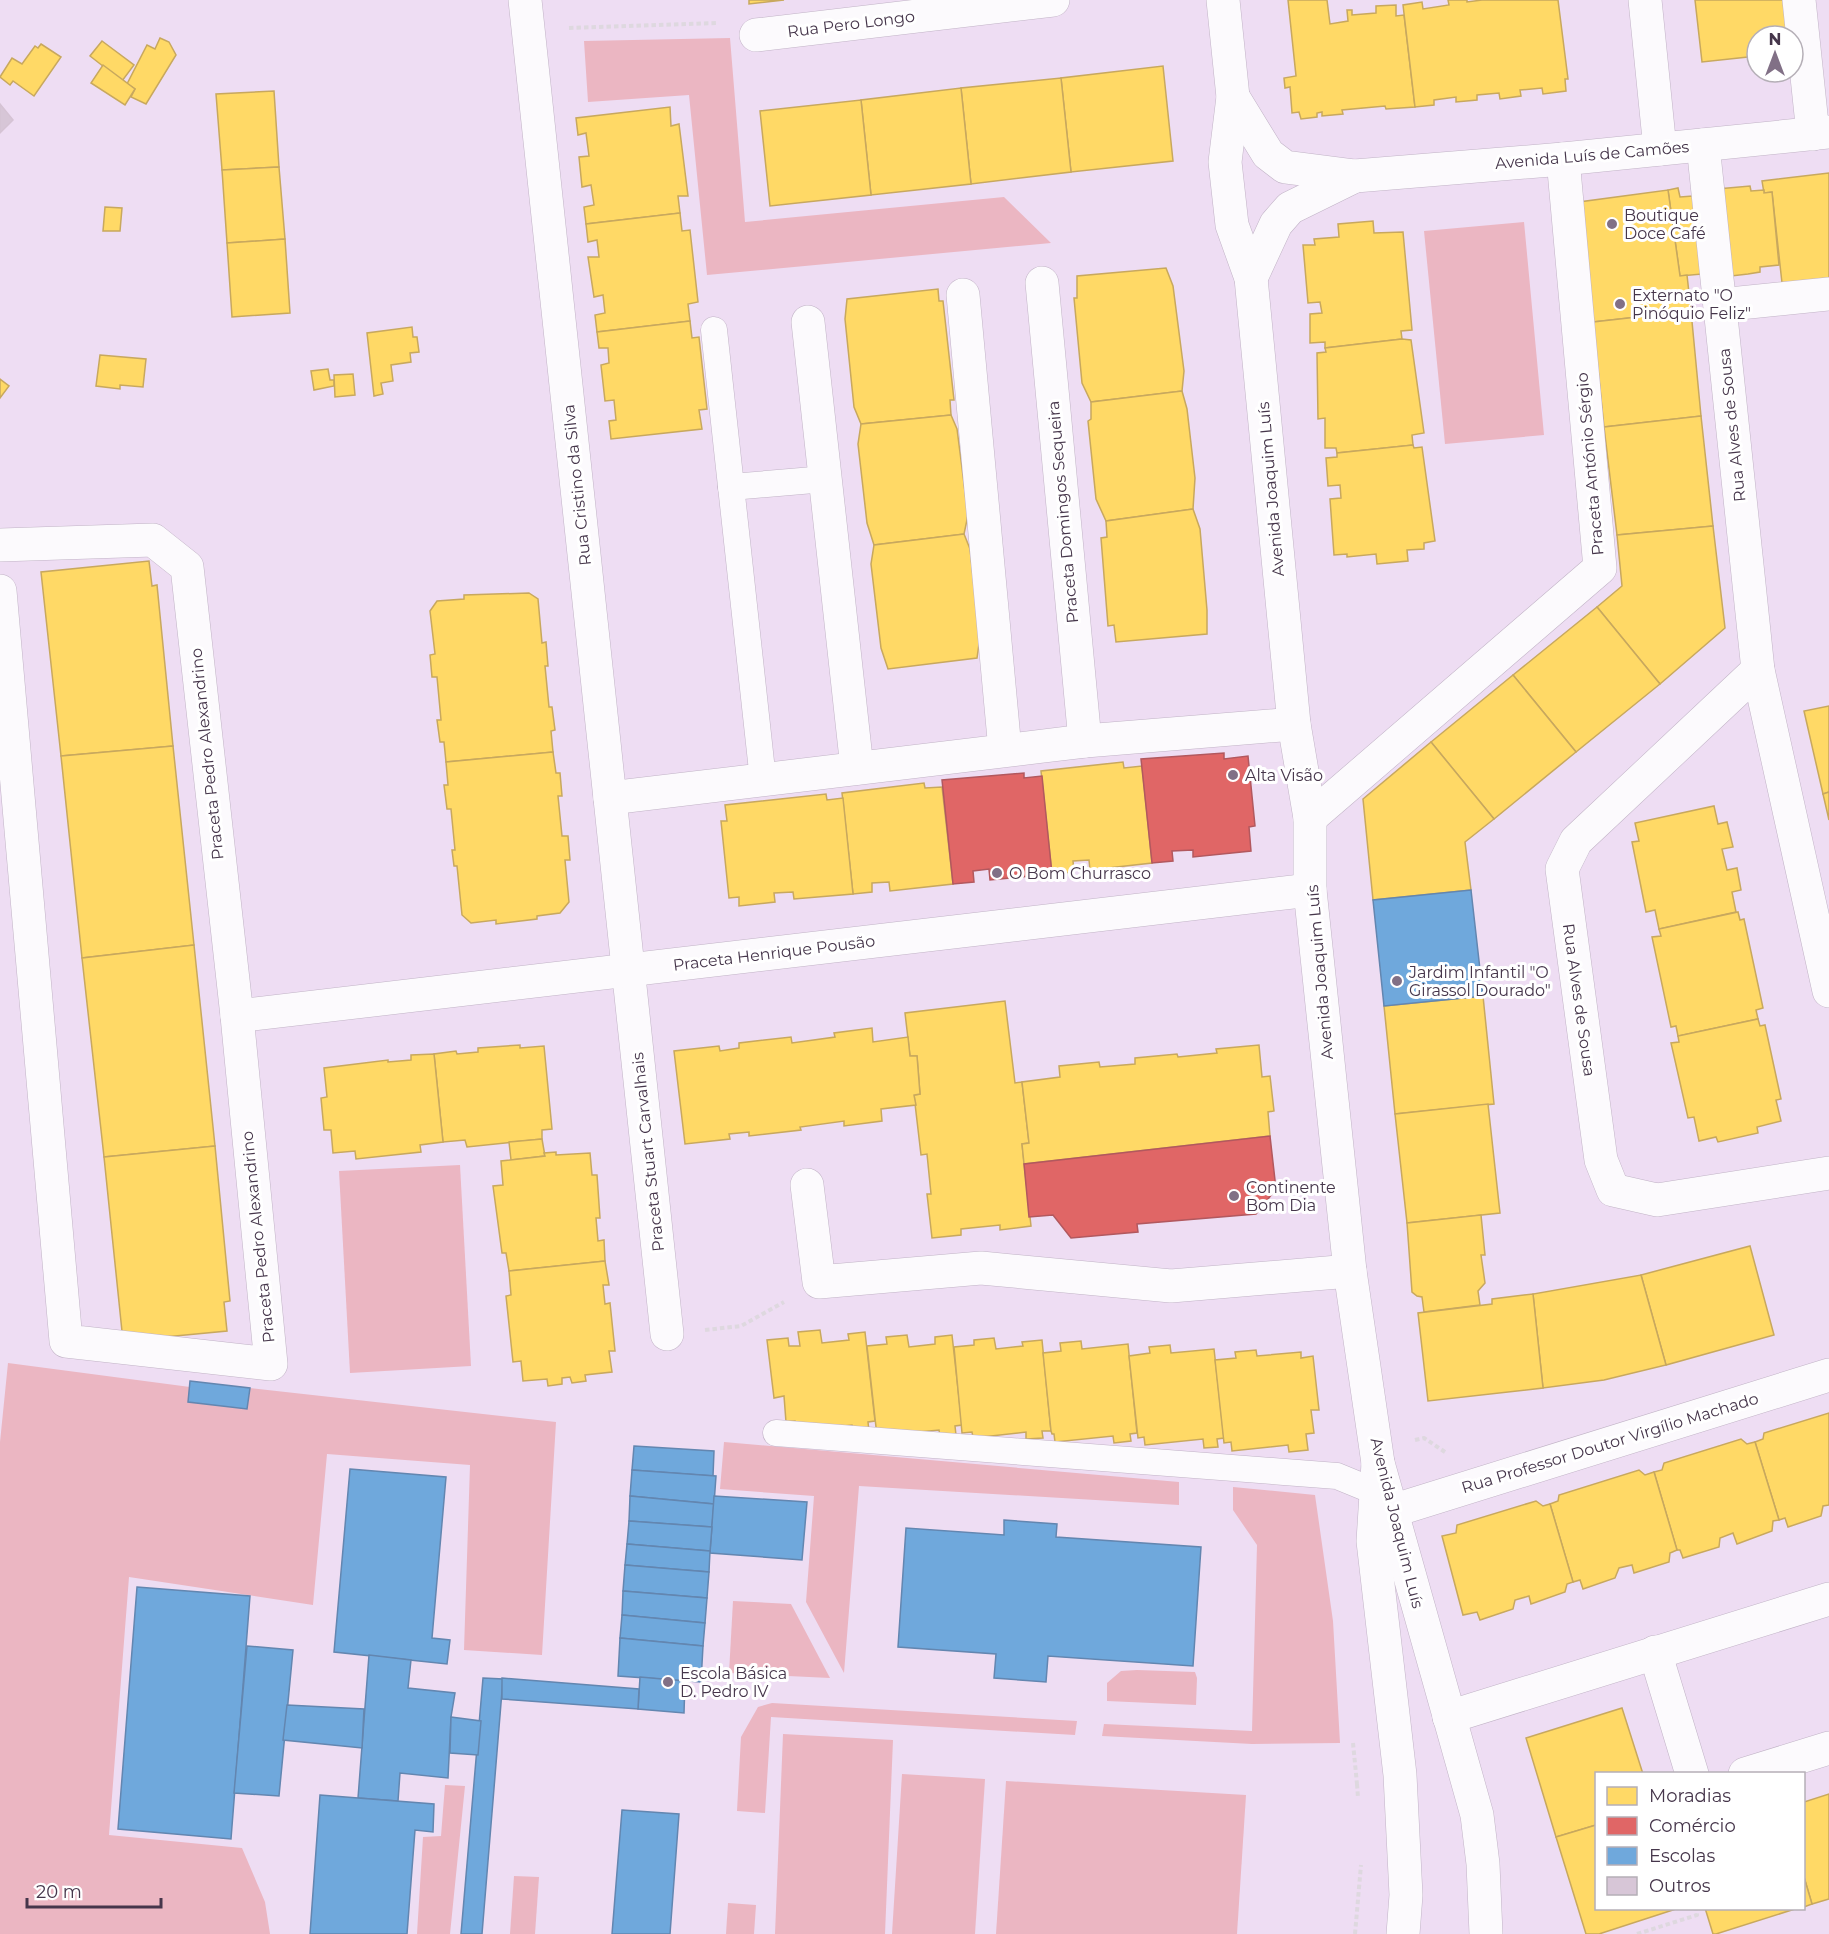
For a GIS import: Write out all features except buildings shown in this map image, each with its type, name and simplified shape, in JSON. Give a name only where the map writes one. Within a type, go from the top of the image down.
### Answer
[{"type":"street","name":"Rua Pero Longo","points":[[756,35],[1053,0]]},
{"type":"street","name":"Avenida Joaquim Luís","points":[[1223,0],[1233,96],[1225,162],[1232,225],[1251,278],[1294,724],[1310,818],[1310,890],[1350,1271],[1382,1488],[1477,1815],[1483,1864],[1486,1934]]},
{"type":"street","points":[[1645,0],[1660,149]]},
{"type":"street","points":[[1799,0],[1821,133]]},
{"type":"street","name":"Rua Cristino da Silva","points":[[526,15],[629,970]]},
{"type":"street","name":"Avenida Luís de Camões","points":[[1233,96],[1268,154],[1285,166],[1355,176],[1563,159],[1821,133]]},
{"type":"street","name":"Rua Alves de Sousa","points":[[1703,145],[1758,670],[1829,991]]},
{"type":"street","name":"Praceta António Sérgio","points":[[1310,818],[1600,568],[1563,159]]},
{"type":"street","name":"Avenida Luís de Camões","points":[[1251,278],[1276,224],[1290,207],[1355,176]]},
{"type":"street","name":"Praceta Domingos Sequeira","points":[[1042,283],[1085,741]]},
{"type":"street","points":[[1720,305],[1829,294]]},
{"type":"street","points":[[963,295],[1005,750]]},
{"type":"street","points":[[808,322],[857,768]]},
{"type":"street","name":"Praceta Pedro Alexandrino","points":[[0,545],[153,540],[187,567],[237,1016],[271,1364],[66,1341],[0,591]]},
{"type":"street","name":"Rua Alves de Sousa","points":[[1758,670],[1576,841],[1562,869],[1599,1149],[1613,1190],[1658,1200],[1829,1173]]},
{"type":"street","points":[[610,798],[1085,741],[1294,724]]},
{"type":"street","name":"Praceta Henrique Pousão","points":[[237,1016],[1310,890]]},
{"type":"street","name":"Praceta Stuart Carvalhais","points":[[629,970],[667,1334]]},
{"type":"street","points":[[807,1185],[819,1282],[981,1268],[1171,1286],[1350,1271]]},
{"type":"street","name":"Rua Professor Doutor Virgílio Machado","points":[[1382,1488],[1829,1375]]},
{"type":"street","points":[[1382,1488],[1373,1541],[1400,1775],[1406,1895],[1403,1934]]},
{"type":"street","points":[[1449,1717],[1829,1599]]},
{"type":"street","points":[[1655,1653],[1692,1772]]},
{"type":"street","points":[[1748,1772],[1829,1748]]},
{"type":"lane","points":[[714,330],[763,780]]},
{"type":"lane","points":[[731,487],[825,479]]},
{"type":"lane","points":[[776,1434],[1337,1476],[1382,1488]]},
{"type":"path","points":[[526,15],[718,23]]},
{"type":"path","points":[[667,1334],[741,1326],[819,1282]]},
{"type":"path","points":[[1357,1784],[1359,1805]]},
{"type":"path","points":[[1355,1934],[1362,1860]]},
{"type":"path","points":[[1636,1934],[1697,1915],[1696,1910]]},
{"type":"shaded area","points":[[730,38],[745,222],[1004,197],[1051,243],[707,275],[689,95],[588,102],[584,41]]},
{"type":"shaded area","points":[[1524,222],[1544,435],[1445,444],[1424,231]]},
{"type":"shaded area","points":[[460,1165],[471,1366],[350,1373],[339,1171]]},
{"type":"shaded area","points":[[8,1363],[190,1387],[188,1402],[247,1409],[250,1388],[556,1422],[542,1655],[464,1650],[470,1465],[327,1454],[313,1605],[129,1577],[109,1835],[242,1848],[265,1902],[270,1934],[0,1934],[0,1442]]},
{"type":"shaded area","points":[[724,1442],[1179,1482],[1179,1505],[859,1486],[844,1673],[806,1602],[814,1496],[720,1489]]},
{"type":"shaded area","points":[[1233,1487],[1315,1495],[1333,1621],[1340,1743],[1252,1744],[1102,1736],[1104,1724],[1252,1731],[1257,1545],[1233,1510]]},
{"type":"shaded area","points":[[733,1601],[791,1604],[830,1678],[729,1673]]},
{"type":"shaded area","points":[[1121,1671],[1195,1672],[1197,1678],[1196,1705],[1107,1701],[1107,1683]]},
{"type":"shaded area","points":[[772,1703],[1077,1721],[1075,1735],[771,1717],[765,1813],[737,1811],[741,1737],[758,1707]]},
{"type":"shaded area","points":[[783,1734],[893,1740],[885,1934],[775,1934]]},
{"type":"shaded area","points":[[902,1774],[985,1779],[975,1934],[892,1934]]},
{"type":"shaded area","points":[[1006,1781],[1246,1795],[1237,1934],[996,1934]]},
{"type":"shaded area","points":[[445,1785],[465,1786],[450,1934],[417,1934],[423,1837],[441,1836]]},
{"type":"shaded area","points":[[514,1876],[539,1877],[535,1934],[510,1934]]},
{"type":"shaded area","points":[[728,1903],[756,1905],[754,1934],[726,1934]]},
{"type":"place","name":"Boutique Doce Café","points":[[1612,224]]},
{"type":"place","name":"Externato \"O Pinóquio Feliz\"","points":[[1620,304]]},
{"type":"place","name":"Alta Visão","points":[[1233,775]]},
{"type":"place","name":"O Bom Churrasco","points":[[997,873]]},
{"type":"place","name":"Jardim Infantil \"O Girassol Dourado\"","points":[[1397,981]]},
{"type":"place","name":"Continente Bom Dia","points":[[1234,1196]]},
{"type":"place","name":"Escola Básica D. Pedro IV","points":[[668,1682]]}]
